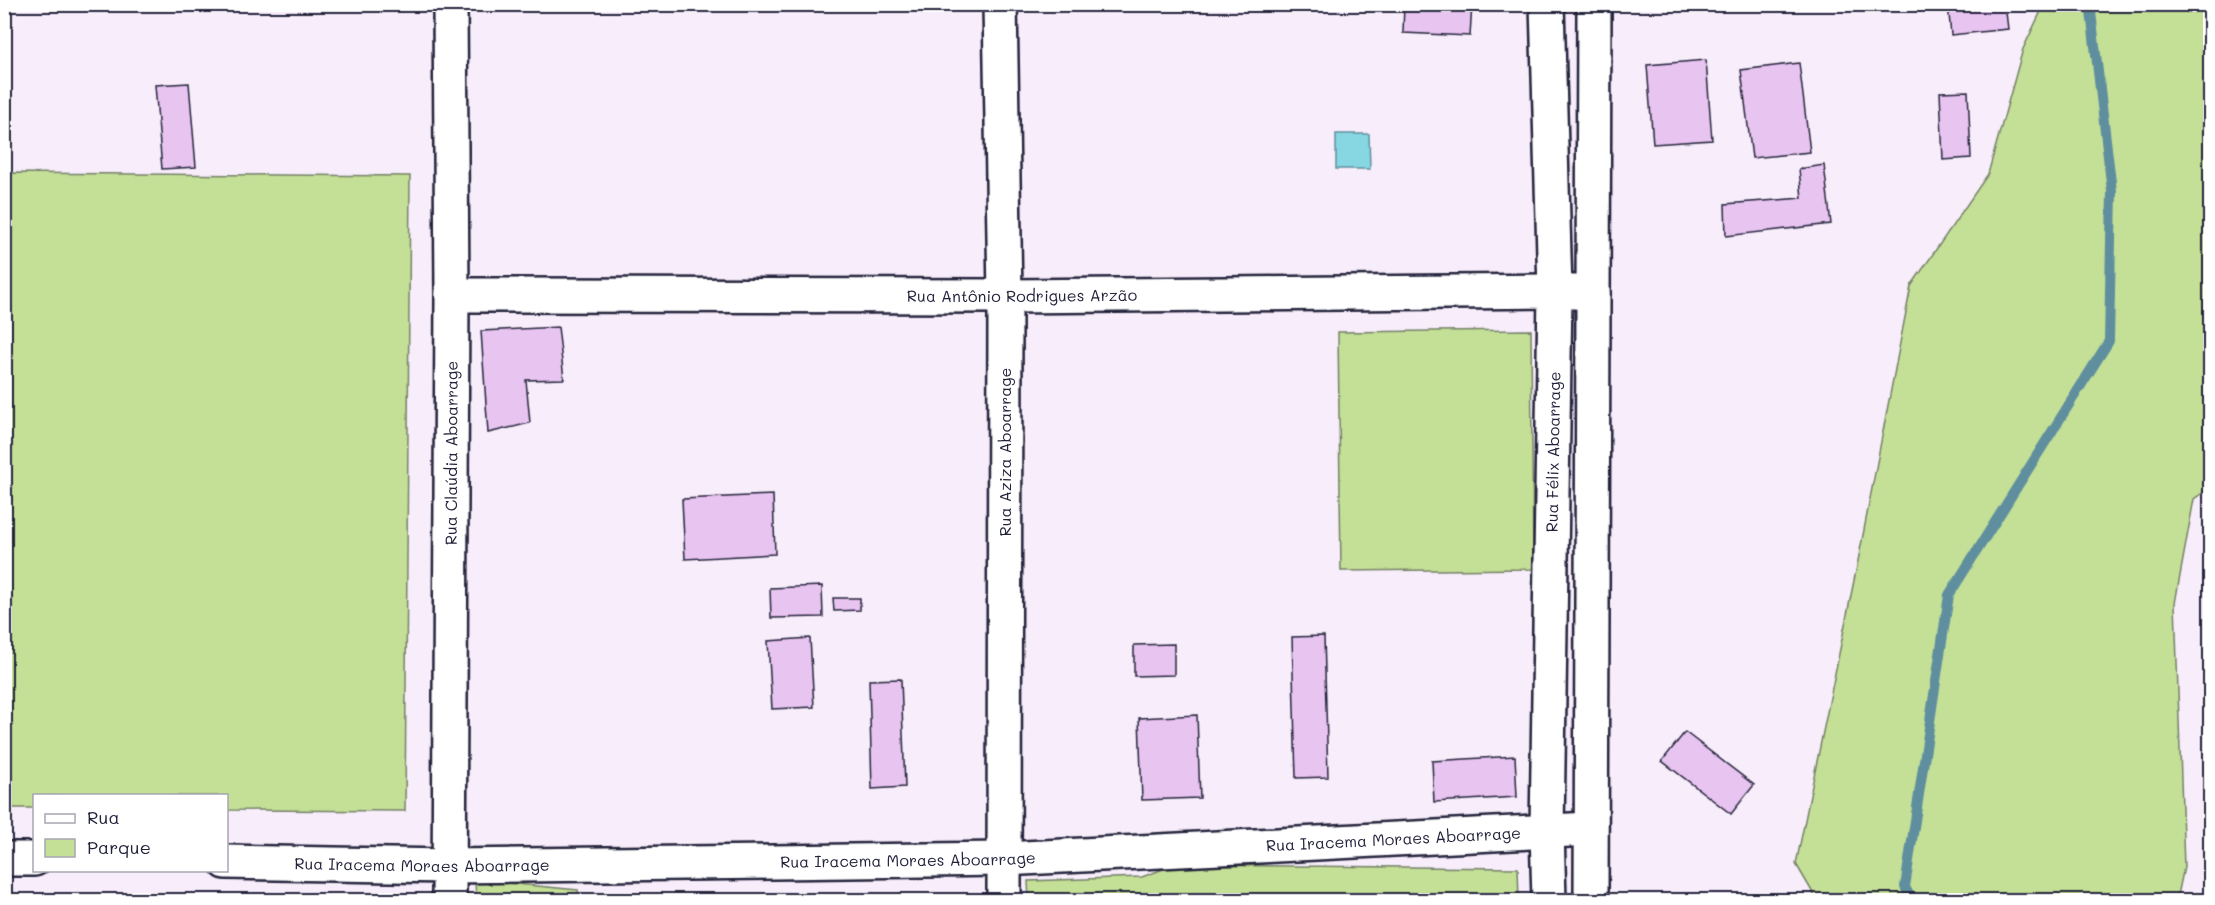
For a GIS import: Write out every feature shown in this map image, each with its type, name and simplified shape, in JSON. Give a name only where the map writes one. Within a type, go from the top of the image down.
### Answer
[{"type":"street","name":"Rua Claúdia Aboarrage","points":[[448,900],[452,295],[450,4]]},
{"type":"street","name":"Rua Aziza Aboarrage","points":[[1000,4],[1005,296],[1004,900]]},
{"type":"street","name":"Rua Félix Aboarrage","points":[[1547,4],[1555,291],[1547,831],[1549,900]]},
{"type":"street","points":[[1591,900],[1594,4]]},
{"type":"street","name":"Rua Antônio Rodrigues Arzão","points":[[452,295],[1005,296],[1555,291],[1593,293]]},
{"type":"street","name":"Rua Iracema Moraes Aboarrage","points":[[228,862],[448,866],[1003,859],[1590,829]]},
{"type":"street","points":[[4,859],[33,859]]},
{"type":"green space","points":[[2044,5],[2210,5],[2210,488],[2194,499],[2175,603],[2184,867],[2177,900],[1817,900],[1796,864],[1911,286],[1988,174],[2023,49]]},
{"type":"green space","points":[[5,173],[410,176],[405,811],[228,810],[228,794],[33,794],[33,808],[5,808]]},
{"type":"green space","points":[[1531,330],[1533,569],[1341,571],[1338,332]]},
{"type":"green space","points":[[1174,865],[1518,868],[1519,900],[1029,900],[1028,881],[1142,877]]},
{"type":"green space","points":[[475,880],[578,890],[579,900],[476,900]]},
{"type":"water","points":[[1336,134],[1369,134],[1370,169],[1336,169]]},
{"type":"building","points":[[1404,4],[1472,4],[1470,36],[1403,33]]},
{"type":"building","points":[[1948,4],[2005,4],[2008,29],[1951,35]]},
{"type":"building","points":[[1706,60],[1712,140],[1653,144],[1647,65]]},
{"type":"building","points":[[1799,63],[1810,152],[1752,158],[1741,70]]},
{"type":"building","points":[[189,83],[196,167],[162,169],[155,85]]},
{"type":"building","points":[[1968,91],[1971,158],[1943,160],[1940,92]]},
{"type":"building","points":[[1824,165],[1831,224],[1726,236],[1725,204],[1802,198],[1799,169]]},
{"type":"building","points":[[558,327],[564,379],[526,380],[530,423],[488,433],[481,331]]},
{"type":"building","points":[[773,495],[775,554],[685,559],[682,499]]},
{"type":"building","points":[[822,586],[823,617],[771,618],[770,588]]},
{"type":"building","points":[[833,598],[860,598],[860,610],[834,611]]},
{"type":"building","points":[[1324,636],[1328,777],[1296,778],[1292,637]]},
{"type":"building","points":[[810,638],[814,707],[772,709],[768,641]]},
{"type":"building","points":[[1174,644],[1174,675],[1134,676],[1134,645]]},
{"type":"building","points":[[901,679],[905,787],[872,789],[869,680]]},
{"type":"building","points":[[1197,715],[1200,798],[1142,800],[1139,718]]},
{"type":"building","points":[[1685,732],[1754,785],[1731,814],[1662,761]]},
{"type":"building","points":[[1515,756],[1517,797],[1434,802],[1432,761]]},
{"type":"waterway","points":[[1912,900],[1905,887],[1949,595],[2109,341],[2112,191],[2091,12],[2095,4]]}]
